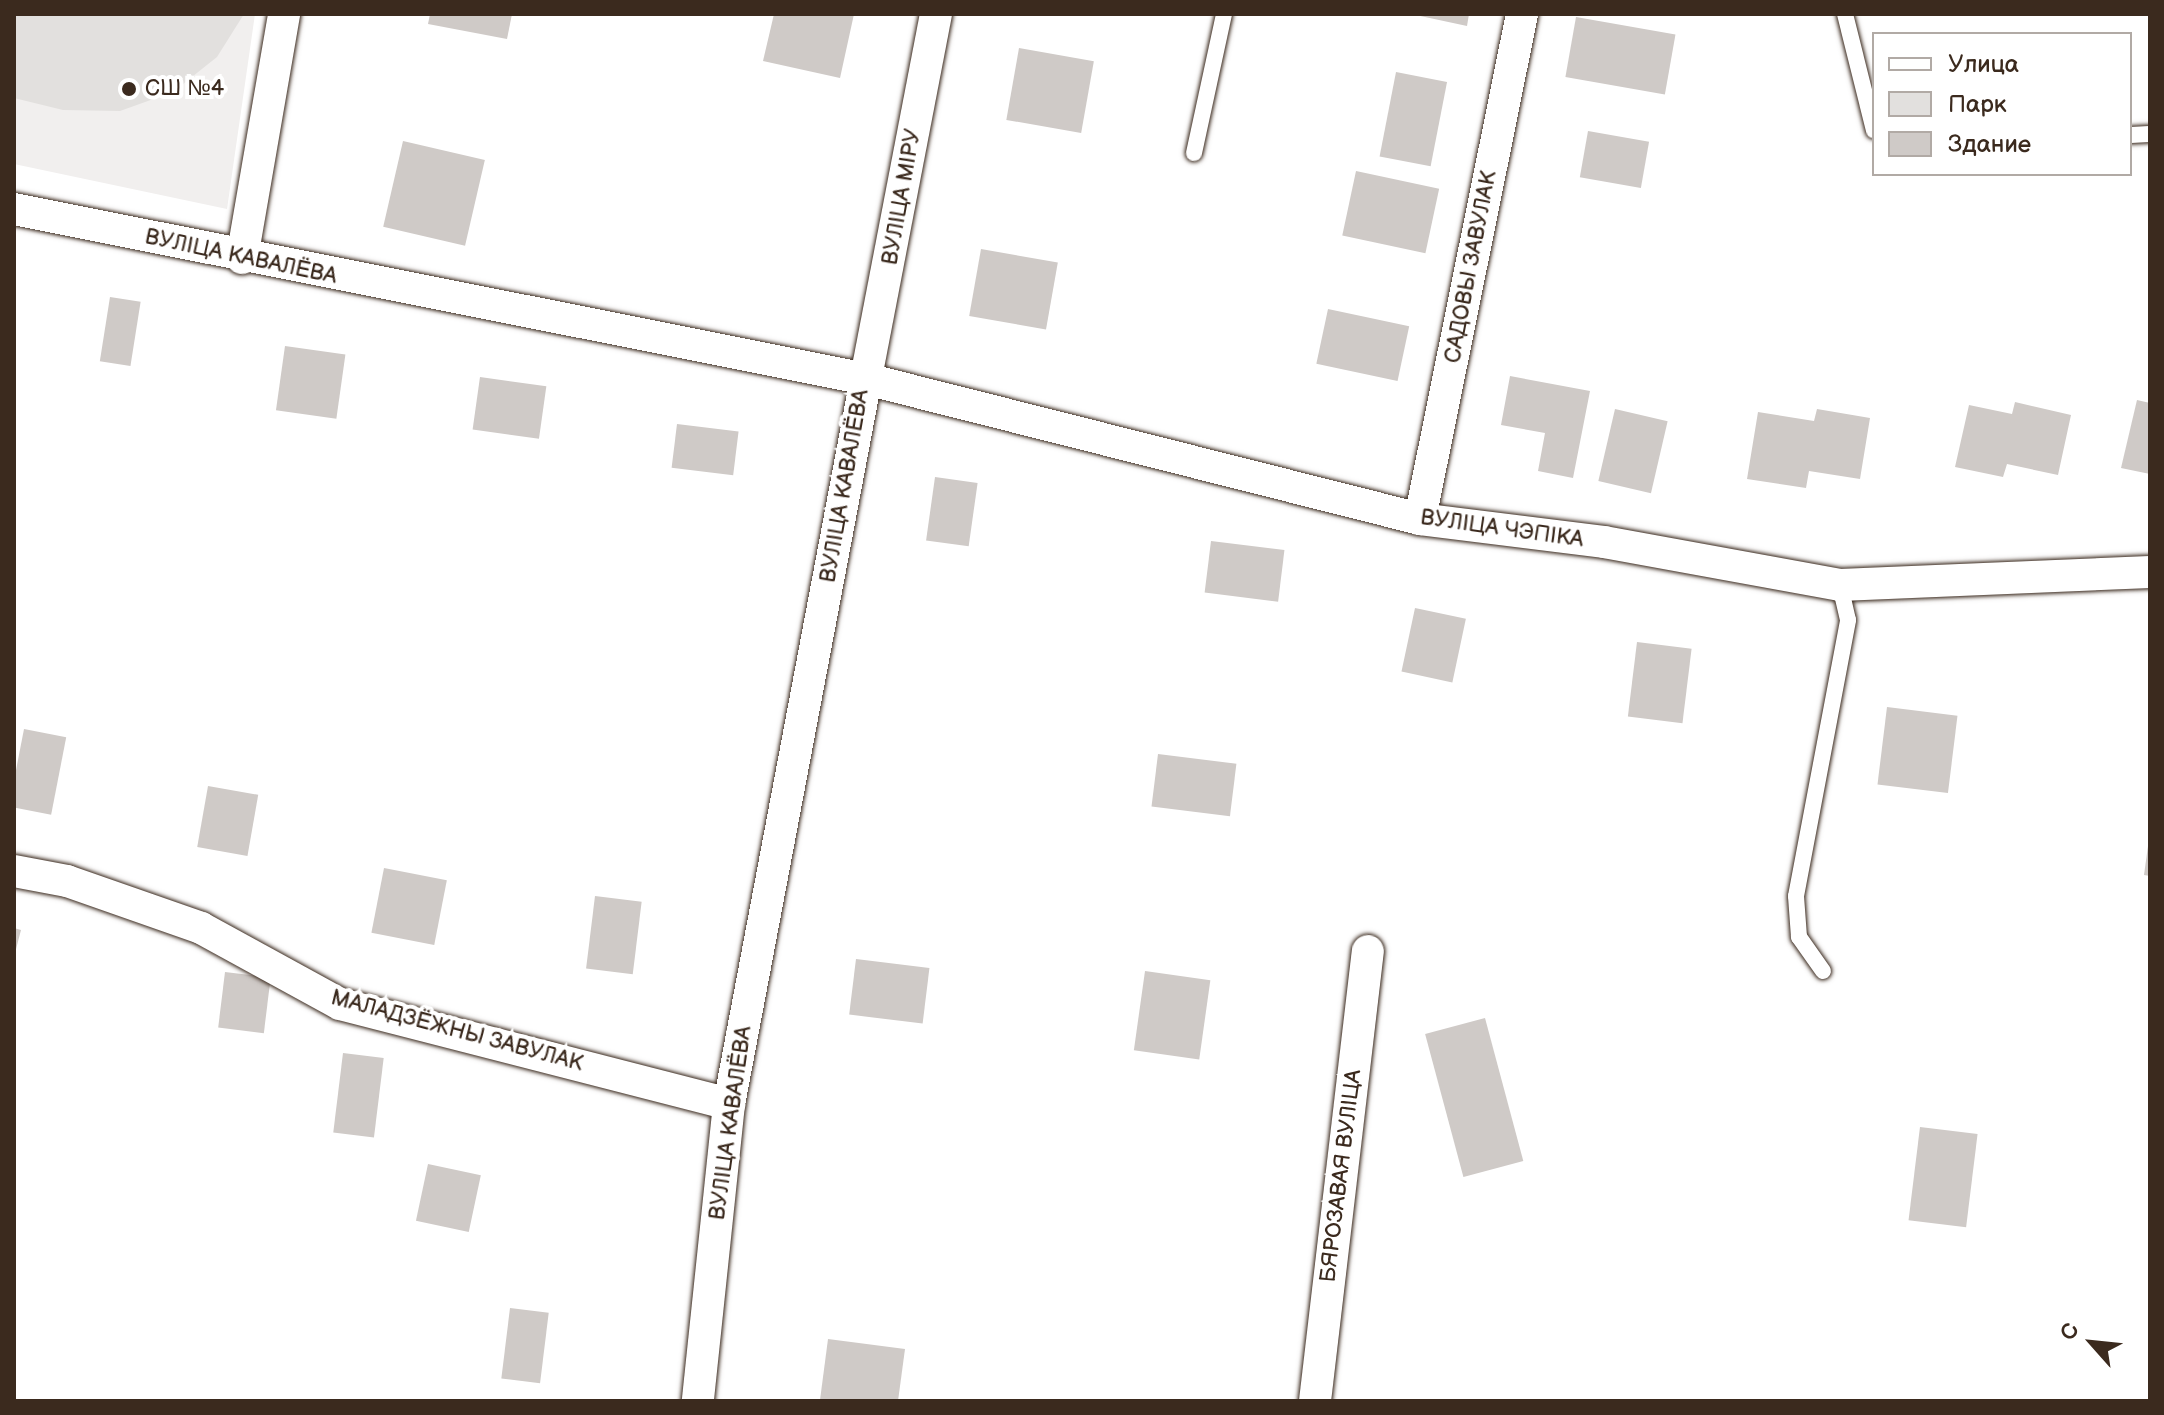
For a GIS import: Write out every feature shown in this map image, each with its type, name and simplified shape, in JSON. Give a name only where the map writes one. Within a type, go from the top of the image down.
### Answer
[{"type":"street","points":[[242,258],[284,14]]},
{"type":"street","name":"ВУЛІЦА МІРУ","points":[[866,379],[936,14]]},
{"type":"street","name":"САДОВЫ ЗАВУЛАК","points":[[1420,519],[1522,14]]},
{"type":"street","name":"ВУЛІЦА КАВАЛЁВА","points":[[14,209],[242,258],[866,379],[729,1104],[698,1401]]},
{"type":"street","name":"ВУЛІЦА ЧЭПІКА","points":[[866,379],[1420,519],[1604,542],[1840,585],[2150,572]]},
{"type":"street","name":"МАЛАДЗЁЖНЫ ЗАВУЛАК","points":[[14,871],[67,881],[201,928],[340,1004],[729,1104]]},
{"type":"street","name":"БЯРОЗАВАЯ ВУЛІЦА","points":[[1315,1401],[1368,951]]},
{"type":"lane","points":[[1194,153],[1224,14]]},
{"type":"lane","points":[[1845,14],[1872,122]]},
{"type":"lane","points":[[1823,971],[1799,937],[1796,896],[1848,620],[1840,585]]},
{"type":"shaded area","name":"СШ №4","points":[[14,14],[255,14],[227,209],[14,164]]},
{"type":"green space","points":[[14,14],[244,14],[217,57],[173,92],[120,111],[63,110],[14,98]]},
{"type":"building","points":[[430,14],[512,14],[507,39],[428,24]]},
{"type":"building","points":[[774,14],[854,14],[840,78],[763,61]]},
{"type":"building","points":[[1411,14],[1469,14],[1467,26]]},
{"type":"building","points":[[1576,17],[1675,35],[1665,95],[1565,77]]},
{"type":"building","points":[[1019,48],[1094,61],[1081,133],[1006,120]]},
{"type":"building","points":[[1396,72],[1447,82],[1431,166],[1380,156]]},
{"type":"building","points":[[1588,131],[1649,142],[1641,188],[1580,177]]},
{"type":"building","points":[[403,141],[485,160],[465,246],[383,227]]},
{"type":"building","points":[[1356,171],[1439,189],[1425,253],[1342,236]]},
{"type":"building","points":[[981,249],[1058,263],[1046,330],[969,316]]},
{"type":"building","points":[[110,297],[141,302],[130,366],[100,361]]},
{"type":"building","points":[[1328,309],[1409,326],[1398,381],[1316,364]]},
{"type":"building","points":[[285,346],[345,354],[336,419],[276,410]]},
{"type":"building","points":[[1510,376],[1590,391],[1573,478],[1538,471],[1545,433],[1501,425]]},
{"type":"building","points":[[480,377],[546,386],[539,439],[473,429]]},
{"type":"building","points":[[2137,400],[2150,403],[2150,474],[2121,468]]},
{"type":"building","points":[[2015,402],[2071,415],[2058,475],[2007,464],[2003,477],[1955,467],[1969,405],[2012,414]]},
{"type":"building","points":[[1615,409],[1668,421],[1651,493],[1598,481]]},
{"type":"building","points":[[1817,409],[1870,418],[1860,479],[1809,471],[1806,488],[1747,479],[1758,412],[1814,421]]},
{"type":"building","points":[[677,424],[739,432],[733,475],[672,468]]},
{"type":"building","points":[[935,477],[978,483],[969,546],[926,540]]},
{"type":"building","points":[[1211,541],[1284,550],[1278,602],[1205,593]]},
{"type":"building","points":[[1415,608],[1466,619],[1452,682],[1401,672]]},
{"type":"building","points":[[1637,642],[1692,649],[1682,723],[1628,716]]},
{"type":"building","points":[[1887,707],[1957,716],[1948,793],[1877,784]]},
{"type":"building","points":[[24,729],[66,737],[51,815],[14,808],[14,780]]},
{"type":"building","points":[[1158,754],[1236,764],[1230,816],[1152,807]]},
{"type":"building","points":[[208,786],[258,795],[247,856],[197,847]]},
{"type":"building","points":[[2150,846],[2150,876],[2144,875]]},
{"type":"building","points":[[384,868],[447,880],[434,945],[371,933]]},
{"type":"building","points":[[595,896],[642,902],[633,974],[586,968]]},
{"type":"building","points":[[14,928],[21,930],[15,953],[14,953]]},
{"type":"building","points":[[856,959],[929,968],[923,1024],[849,1015]]},
{"type":"building","points":[[1145,971],[1210,980],[1199,1059],[1134,1050]]},
{"type":"building","points":[[225,972],[271,978],[264,1033],[218,1028]]},
{"type":"building","points":[[1485,1018],[1523,1161],[1463,1177],[1425,1034]]},
{"type":"building","points":[[343,1053],[384,1058],[374,1137],[333,1132]]},
{"type":"building","points":[[1920,1127],[1978,1134],[1966,1227],[1909,1220]]},
{"type":"building","points":[[428,1164],[481,1175],[469,1232],[416,1221]]},
{"type":"building","points":[[510,1308],[549,1313],[540,1383],[501,1378]]},
{"type":"building","points":[[828,1339],[905,1349],[898,1401],[820,1400]]},
{"type":"place","name":"СШ №4","points":[[129,89]]}]
